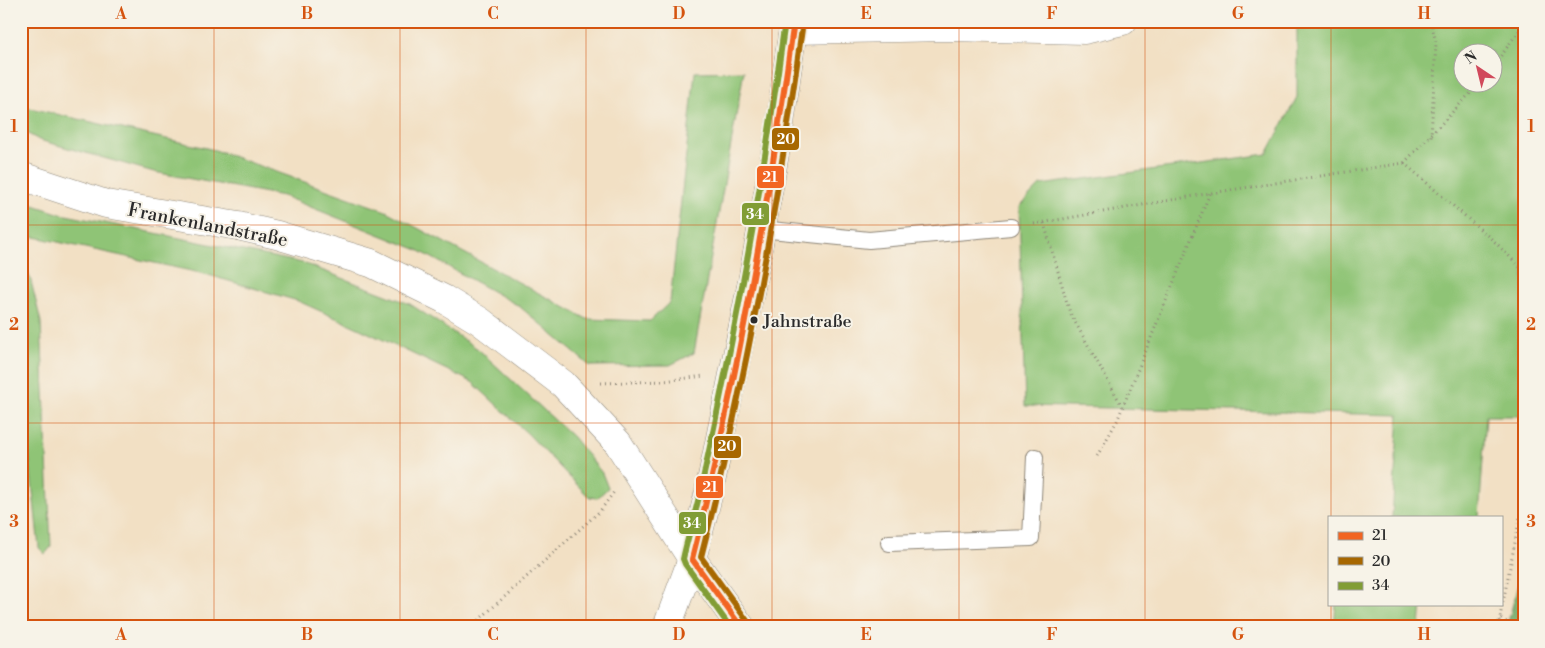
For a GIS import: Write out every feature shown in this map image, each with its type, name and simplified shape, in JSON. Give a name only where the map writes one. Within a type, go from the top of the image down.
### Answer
[{"type":"street","points":[[667,627],[692,559],[709,492],[779,131],[794,26],[1085,30],[1123,21]]},
{"type":"street","name":"Frankenlandstraße","points":[[21,176],[106,204],[248,228],[371,263],[444,299],[480,321],[563,384],[618,443],[692,559],[741,627]]},
{"type":"lane","points":[[761,229],[869,240],[1011,226]]},
{"type":"lane","points":[[889,542],[1031,538],[1035,457]]},
{"type":"path","points":[[1431,21],[1436,43],[1431,137]]},
{"type":"path","points":[[1502,54],[1524,24]]},
{"type":"path","points":[[1011,226],[1044,223],[1211,193],[1404,163],[1431,137],[1472,92]]},
{"type":"path","points":[[1404,163],[1496,243],[1524,271]]},
{"type":"path","points":[[1098,456],[1117,421],[1211,193]]},
{"type":"path","points":[[1044,223],[1070,313],[1122,406]]},
{"type":"path","points":[[563,384],[663,381],[733,373]]},
{"type":"path","points":[[471,627],[600,511],[633,465]]},
{"type":"path","points":[[1498,627],[1524,497]]},
{"type":"path","points":[[1501,619],[1517,627]]},
{"type":"green space","points":[[1297,21],[1524,21],[1524,416],[1486,416],[1479,516],[1392,516],[1399,415],[1025,406],[1019,207],[1040,185],[1267,154],[1297,97]]},
{"type":"green space","points":[[744,71],[694,353],[670,365],[590,366],[519,306],[418,250],[283,196],[154,172],[39,140],[21,130],[21,106],[215,150],[386,211],[587,319],[650,321],[670,302],[695,72]]},
{"type":"green space","points":[[21,201],[61,214],[303,263],[410,304],[478,349],[573,437],[602,473],[608,488],[597,498],[589,497],[528,434],[472,382],[298,301],[205,274],[21,234]]},
{"type":"green space","points":[[21,254],[30,277],[41,322],[51,547],[45,554],[39,548],[21,379]]},
{"type":"green space","points":[[1524,562],[1524,627],[1506,627],[1508,622]]},
{"type":"green space","points":[[1336,606],[1422,606],[1420,627],[1334,627]]},
{"type":"transit line","name":"34","points":[[730,627],[683,559],[701,488],[737,314],[768,139],[785,21]]},
{"type":"transit line","name":"21","points":[[741,627],[692,559],[723,426],[763,224],[794,21]]},
{"type":"transit line","name":"20","points":[[748,622],[701,557],[732,424],[772,224],[803,22]]},
{"type":"place","name":"Jahnstraße","points":[[754,320]]}]
